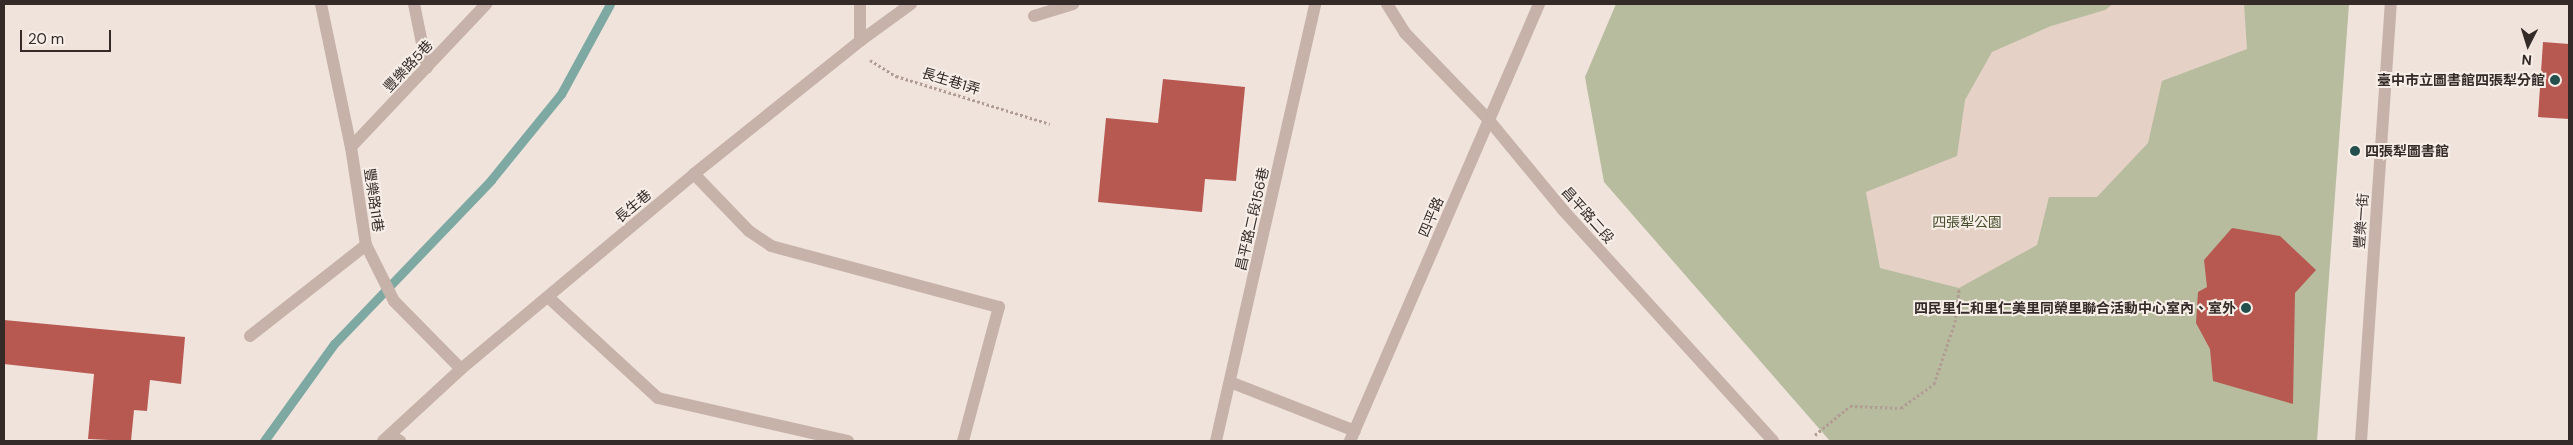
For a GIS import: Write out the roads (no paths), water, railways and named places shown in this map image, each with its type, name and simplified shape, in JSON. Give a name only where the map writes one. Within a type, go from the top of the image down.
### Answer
[{"type":"street","name":"豐樂路11巷","points":[[321,4],[352,147],[366,245],[394,301],[461,369]]},
{"type":"street","points":[[414,4],[427,68]]},
{"type":"street","name":"豐樂路5巷","points":[[352,147],[486,4]]},
{"type":"street","points":[[860,4],[860,41]]},
{"type":"street","name":"長生巷","points":[[391,439],[461,369],[548,296],[694,174],[860,41],[911,4]]},
{"type":"street","points":[[1034,16],[1072,4]]},
{"type":"street","name":"昌平路二段156巷","points":[[1216,441],[1315,4]]},
{"type":"street","name":"昌平路二段","points":[[1387,4],[1405,33],[1488,119],[1563,210],[1773,441]]},
{"type":"street","name":"四平路","points":[[1353,436],[1539,4]]},
{"type":"street","name":"豐樂一街","points":[[2361,441],[2391,4]]},
{"type":"street","points":[[694,174],[749,231],[771,246],[1000,307],[963,441]]},
{"type":"street","points":[[250,336],[366,245]]},
{"type":"street","points":[[548,296],[658,398],[848,441]]},
{"type":"street","points":[[1230,382],[1353,436]]},
{"type":"waterway","points":[[264,441],[334,344],[491,180],[561,94],[610,4]]},
{"type":"place","name":"臺中市立圖書館四張犁分館","points":[[2555,80]]},
{"type":"place","name":"四張犁圖書館","points":[[2355,151]]},
{"type":"place","name":"四民里仁和里仁美里同榮里聯合活動中心室內、室外","points":[[2246,308]]},
{"type":"park label","name":"四張犁公園","points":[[1967,222]]}]
